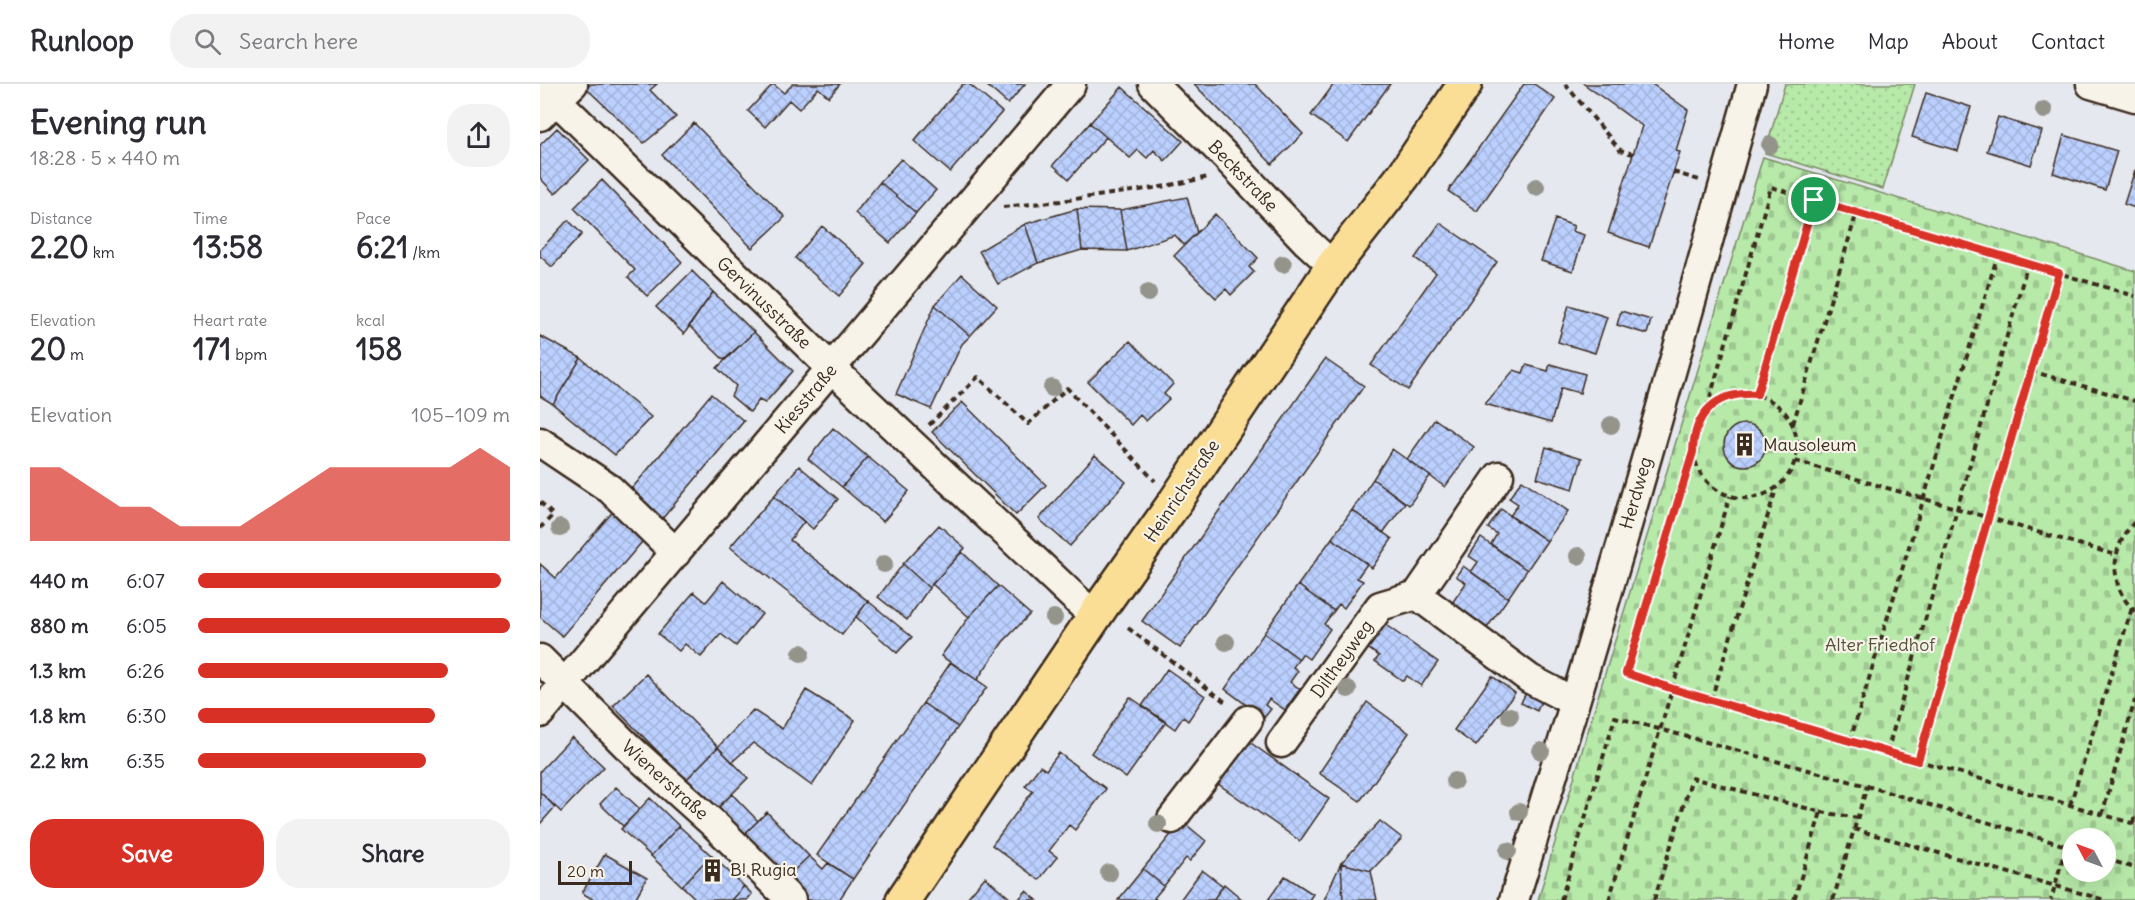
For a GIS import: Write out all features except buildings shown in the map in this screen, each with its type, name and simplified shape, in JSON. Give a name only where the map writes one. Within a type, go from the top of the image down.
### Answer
[{"type":"main road","name":"Heinrichstraße","points":[[903,900],[1333,266],[1404,175],[1465,84]]},
{"type":"street","name":"Kiesstraße","points":[[540,714],[1071,84]]},
{"type":"street","name":"Beckstraße","points":[[1153,84],[1333,266]]},
{"type":"street","name":"Herdweg","points":[[1514,900],[1699,280],[1752,84]]},
{"type":"street","points":[[2091,84],[2135,97]]},
{"type":"street","name":"Gervinusstraße","points":[[552,96],[832,369],[1095,617]]},
{"type":"street","points":[[540,442],[610,489],[676,553]]},
{"type":"street","points":[[1499,476],[1417,595],[1530,679],[1574,702]]},
{"type":"street","name":"Diltheyweg","points":[[1281,743],[1380,606],[1417,595]]},
{"type":"street","name":"Wienerstraße","points":[[540,659],[627,747],[716,826],[791,900]]},
{"type":"street","points":[[1172,819],[1248,720]]},
{"type":"path","points":[[1565,84],[1620,150],[1633,154]]},
{"type":"path","points":[[966,210],[1061,201],[1208,178],[1227,158]]},
{"type":"path","points":[[1707,410],[1772,187],[2135,296]]},
{"type":"path","points":[[1757,394],[1814,200]]},
{"type":"path","points":[[1793,424],[1857,212]]},
{"type":"path","points":[[1850,741],[1998,254]]},
{"type":"path","points":[[1887,752],[2028,263]]},
{"type":"path","points":[[1918,761],[2059,273]]},
{"type":"path","points":[[2031,371],[2135,401]]},
{"type":"path","points":[[910,443],[978,377],[1028,424],[1067,388],[1158,484]]},
{"type":"path","points":[[1743,393],[1757,394],[1772,401],[1784,411],[1793,424],[1797,436],[1795,461],[1788,476],[1776,488],[1762,496],[1746,498],[1730,496],[1716,489],[1705,479],[1697,466],[1693,452],[1693,437],[1698,423],[1707,410],[1717,401],[1730,395],[1743,393]]},
{"type":"path","points":[[1693,452],[1626,673],[1673,689],[2102,815],[2134,823],[2135,814]]},
{"type":"path","points":[[1795,461],[2116,555]]},
{"type":"path","points":[[1711,700],[1776,488]]},
{"type":"path","points":[[1609,900],[1730,496]]},
{"type":"path","points":[[540,502],[553,515],[540,528]]},
{"type":"path","points":[[2070,805],[2133,610],[2120,592],[2115,574],[2116,555],[2122,538],[2135,522]]},
{"type":"path","points":[[1128,628],[1205,686]]},
{"type":"path","points":[[2102,815],[2135,700]]},
{"type":"path","points":[[1561,900],[1615,717],[1867,786],[2062,845]]},
{"type":"path","points":[[1654,900],[1692,778],[1821,812],[1858,818]]},
{"type":"path","points":[[1833,900],[1867,786]]},
{"type":"path","points":[[1794,900],[1821,812]]},
{"type":"path","points":[[1854,829],[2105,900]]},
{"type":"path","points":[[2051,900],[2062,861]]},
{"type":"path","points":[[2116,862],[2135,868]]},
{"type":"green space","points":[[1785,84],[1915,84],[1883,189],[1765,153]]},
{"type":"green space","name":"Alter Friedhof","points":[[1763,157],[2135,271],[2135,900],[1538,900]]},
{"type":"place","name":"Mausoleum","points":[[1745,445]]},
{"type":"place","name":"B! Rugia","points":[[712,870]]},
{"type":"route","points":[[1814,200],[2059,273],[1918,761],[1626,673],[1693,452],[1693,437],[1698,423],[1717,401],[1730,395],[1757,394],[1814,200]]}]
